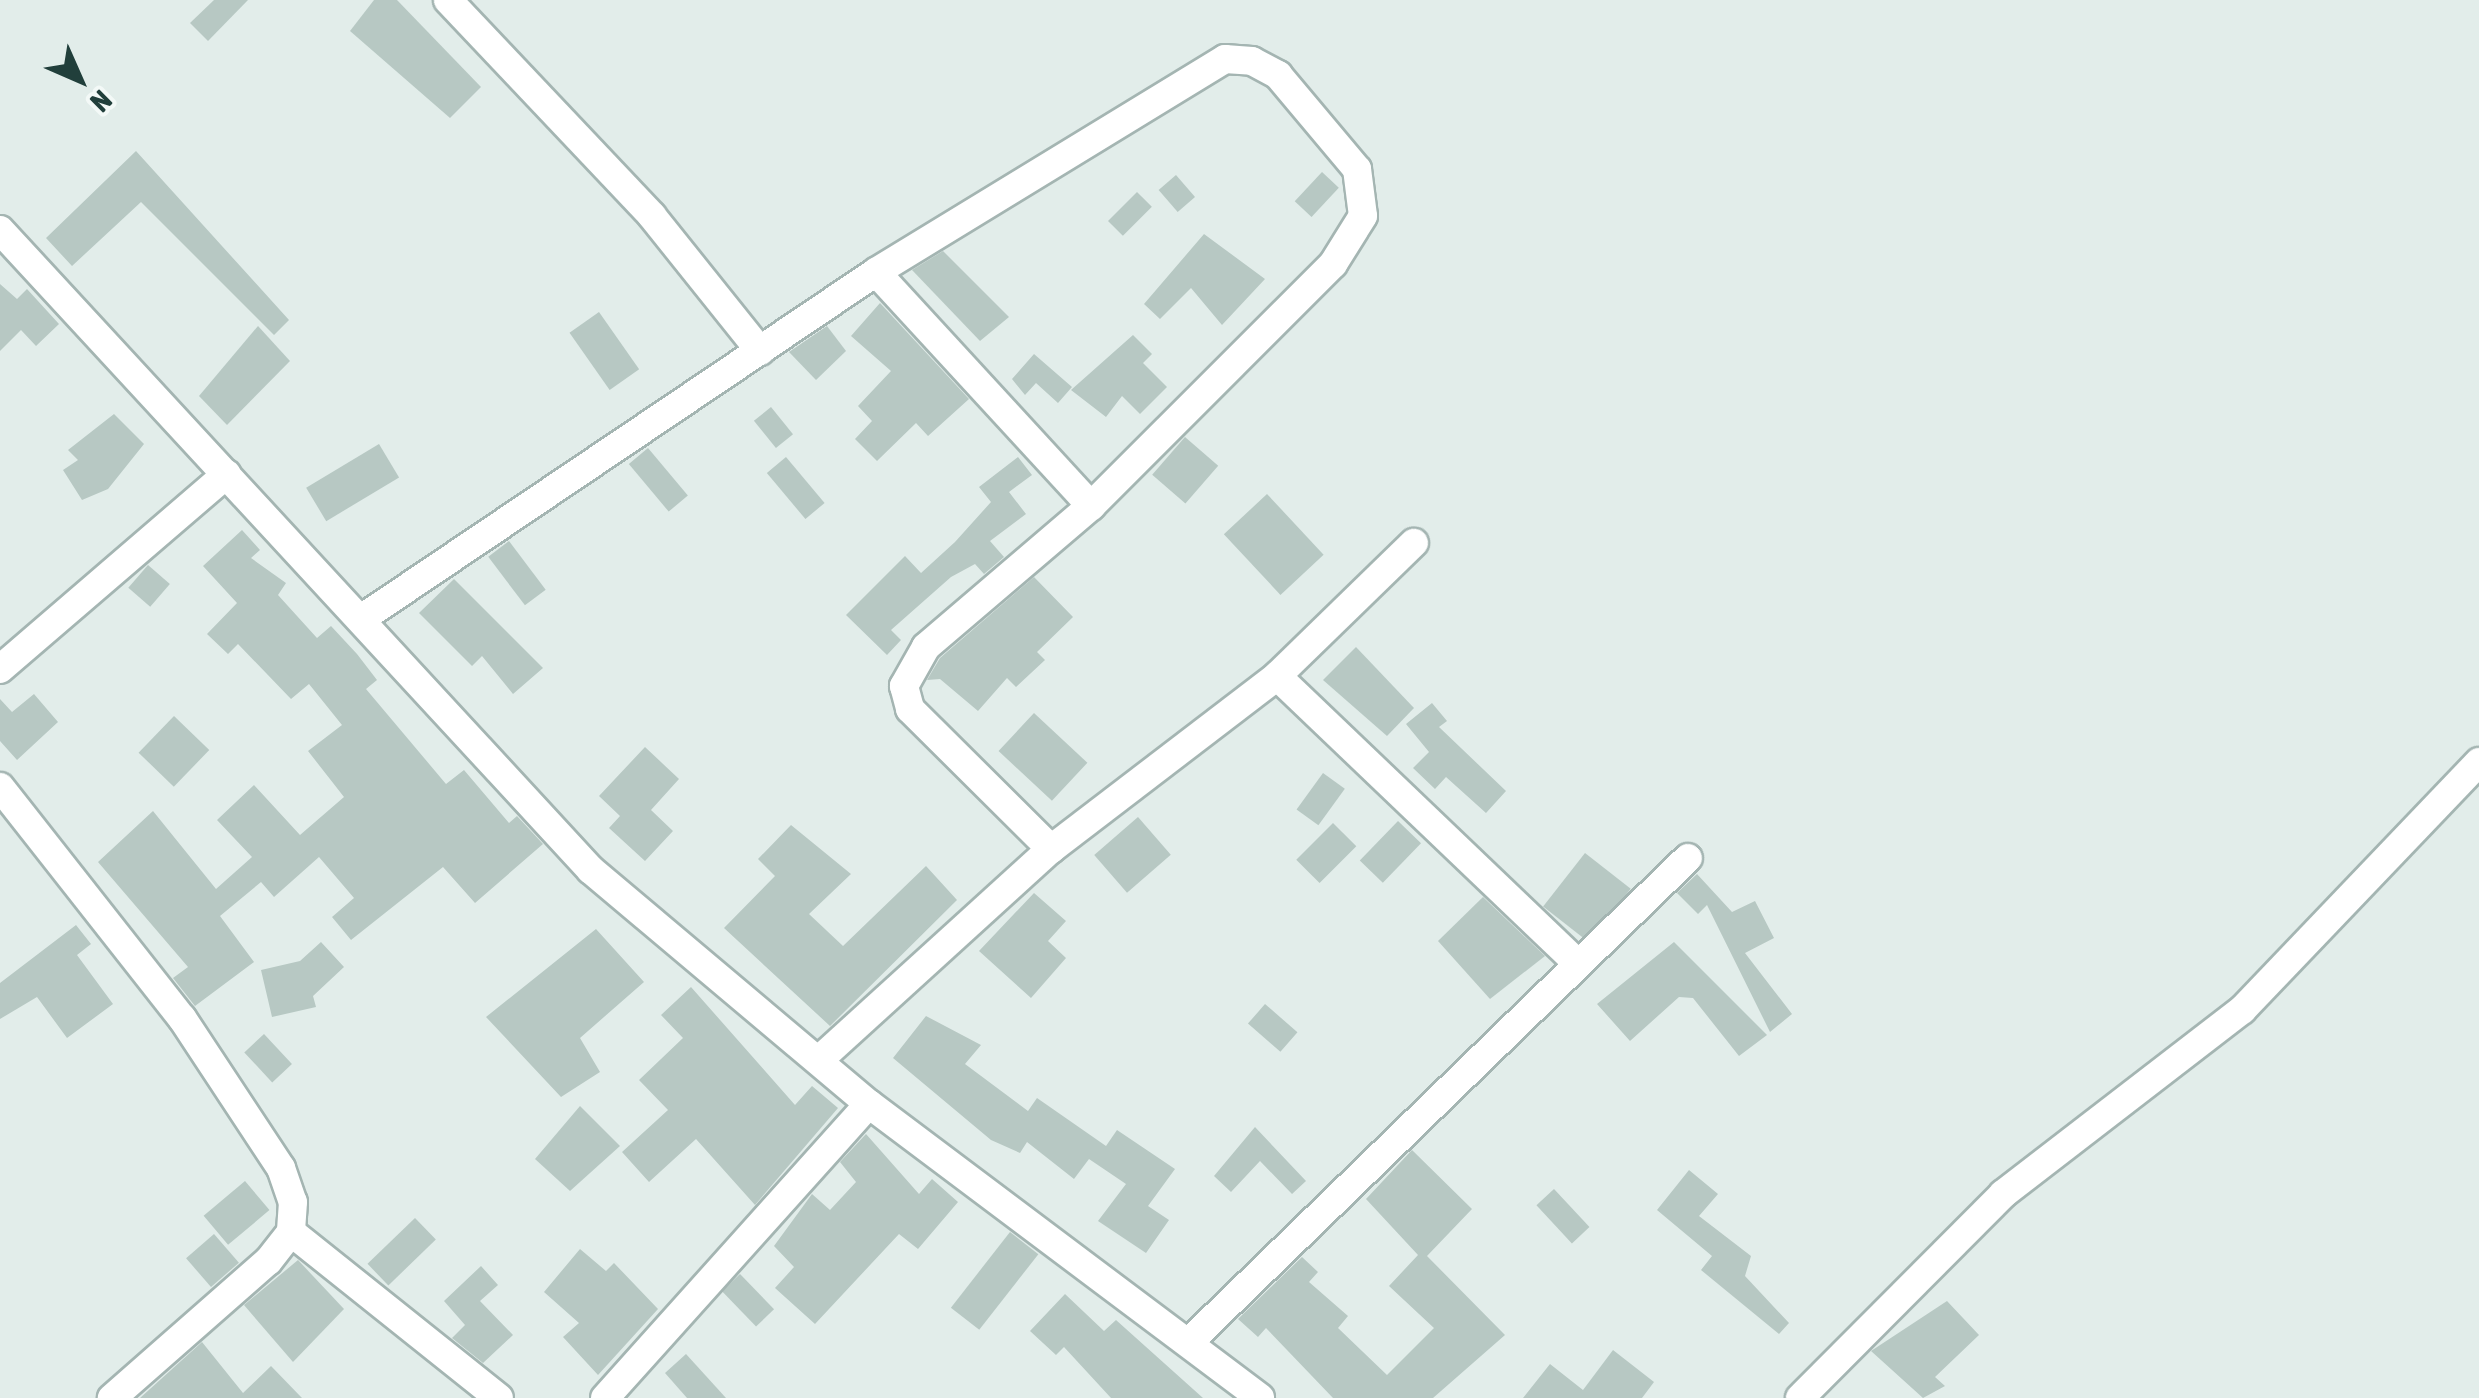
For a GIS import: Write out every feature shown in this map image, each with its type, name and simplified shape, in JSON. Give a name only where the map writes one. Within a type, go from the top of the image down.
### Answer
[{"type":"street","points":[[448,0],[652,216],[760,351]]},
{"type":"street","points":[[364,618],[876,272],[1225,58],[1278,75],[1357,169],[1362,216],[1333,264],[1091,506],[926,647],[904,686],[910,710],[1051,849]]},
{"type":"street","points":[[0,230],[364,618],[591,870],[869,1104],[1260,1398]]},
{"type":"street","points":[[876,272],[1091,506]]},
{"type":"street","points":[[0,669],[227,474]]},
{"type":"street","points":[[819,1060],[1051,849],[1278,676],[1414,543]]},
{"type":"street","points":[[1278,676],[1575,962]]},
{"type":"street","points":[[1800,1398],[2003,1194],[2242,1010],[2479,762]]},
{"type":"street","points":[[0,787],[182,1018],[281,1168],[291,1232],[499,1398]]},
{"type":"street","points":[[1189,1342],[1575,962],[1688,858]]},
{"type":"street","points":[[605,1398],[869,1104]]},
{"type":"street","points":[[112,1398],[291,1232]]},
{"type":"building","points":[[214,0],[248,0],[208,41],[190,23]]},
{"type":"building","points":[[374,0],[397,0],[481,87],[450,118],[350,31]]},
{"type":"building","points":[[136,151],[289,320],[274,335],[141,202],[72,266],[46,238]]},
{"type":"building","points":[[1322,172],[1339,188],[1312,217],[1295,201]]},
{"type":"building","points":[[1176,175],[1195,197],[1178,212],[1159,190]]},
{"type":"building","points":[[1137,192],[1152,207],[1123,236],[1108,221]]},
{"type":"building","points":[[1204,234],[1265,279],[1222,325],[1191,288],[1160,319],[1144,304]]},
{"type":"building","points":[[943,251],[1009,317],[980,341],[912,270]]},
{"type":"building","points":[[0,284],[17,299],[27,289],[59,324],[36,346],[21,330],[0,351]]},
{"type":"building","points":[[880,303],[969,399],[928,436],[916,423],[877,461],[855,439],[872,421],[858,406],[891,371],[851,336]]},
{"type":"building","points":[[599,312],[639,369],[610,390],[570,333]]},
{"type":"building","points":[[258,326],[290,361],[227,425],[199,396]]},
{"type":"building","points":[[827,326],[846,351],[816,380],[789,352]]},
{"type":"building","points":[[1133,335],[1152,354],[1143,363],[1167,387],[1140,414],[1122,396],[1106,417],[1071,390]]},
{"type":"building","points":[[1034,354],[1072,387],[1058,403],[1036,383],[1025,395],[1012,379]]},
{"type":"building","points":[[771,407],[793,434],[776,448],[754,421]]},
{"type":"building","points":[[114,414],[144,444],[108,489],[82,500],[63,470],[78,460],[68,450]]},
{"type":"building","points":[[1185,437],[1218,466],[1185,504],[1152,475]]},
{"type":"building","points":[[379,444],[399,477],[326,521],[306,488]]},
{"type":"building","points":[[648,448],[688,495],[669,512],[629,464]]},
{"type":"building","points":[[786,457],[825,503],[805,519],[767,473]]},
{"type":"building","points":[[1018,457],[1032,475],[1009,492],[1026,514],[990,541],[1004,557],[984,574],[975,564],[951,577],[891,630],[901,640],[887,655],[846,615],[905,556],[921,573],[955,542],[991,502],[979,487]]},
{"type":"building","points":[[1267,494],[1324,555],[1280,595],[1224,534]]},
{"type":"building","points":[[242,530],[260,550],[251,558],[286,583],[278,595],[317,638],[331,626],[357,654],[377,680],[366,689],[446,784],[464,770],[509,823],[517,816],[543,844],[475,903],[443,867],[351,940],[332,917],[354,898],[319,857],[274,897],[261,882],[220,916],[254,962],[195,1006],[173,978],[188,967],[98,862],[153,811],[216,889],[252,857],[217,820],[254,785],[300,835],[344,797],[308,751],[342,725],[309,684],[291,699],[238,644],[228,654],[207,634],[237,603],[203,566]]},
{"type":"building","points":[[509,541],[546,590],[525,605],[488,557]]},
{"type":"building","points":[[148,565],[170,584],[150,607],[128,588]]},
{"type":"building","points":[[1034,577],[1073,617],[1037,652],[1045,660],[1016,687],[1007,678],[978,711],[940,679],[927,680],[940,658]]},
{"type":"building","points":[[454,579],[543,668],[513,694],[482,656],[472,666],[419,613]]},
{"type":"building","points":[[1356,647],[1414,708],[1387,736],[1323,680]]},
{"type":"building","points":[[34,694],[58,722],[17,760],[0,741],[0,699],[12,712]]},
{"type":"building","points":[[1432,703],[1447,721],[1439,727],[1506,791],[1486,813],[1446,777],[1435,789],[1413,768],[1429,752],[1406,724]]},
{"type":"building","points":[[1034,713],[1087,763],[1052,801],[999,751]]},
{"type":"building","points":[[174,716],[209,750],[174,787],[139,753]]},
{"type":"building","points":[[645,747],[679,779],[651,810],[673,831],[645,861],[609,828],[620,816],[599,796]]},
{"type":"building","points":[[1323,773],[1345,789],[1318,825],[1297,809]]},
{"type":"building","points":[[1138,817],[1171,855],[1127,893],[1094,855]]},
{"type":"building","points":[[1398,821],[1421,843],[1383,883],[1360,861]]},
{"type":"building","points":[[1333,823],[1356,846],[1320,883],[1296,860]]},
{"type":"building","points":[[791,825],[851,874],[809,914],[843,946],[926,866],[957,900],[830,1026],[724,928],[775,876],[758,859]]},
{"type":"building","points":[[1585,853],[1631,889],[1589,942],[1543,907]]},
{"type":"building","points":[[1697,874],[1732,912],[1755,901],[1774,938],[1745,953],[1792,1014],[1770,1032],[1707,905],[1698,914],[1677,893]]},
{"type":"building","points":[[1034,893],[1066,921],[1048,941],[1066,958],[1031,998],[979,951]]},
{"type":"building","points":[[1483,897],[1545,956],[1490,999],[1438,941]]},
{"type":"building","points":[[76,925],[91,944],[77,955],[113,1004],[67,1038],[37,997],[0,1019],[0,983]]},
{"type":"building","points":[[596,929],[644,982],[580,1038],[600,1072],[561,1097],[486,1017]]},
{"type":"building","points":[[321,942],[344,967],[313,996],[316,1007],[272,1017],[261,970],[300,961]]},
{"type":"building","points":[[1674,942],[1767,1035],[1739,1056],[1693,998],[1679,997],[1630,1041],[1597,1004]]},
{"type":"building","points":[[691,987],[795,1105],[812,1086],[838,1108],[755,1205],[696,1139],[649,1182],[622,1152],[668,1110],[639,1080],[683,1038],[661,1015]]},
{"type":"building","points":[[1265,1004],[1297,1032],[1280,1052],[1248,1024]]},
{"type":"building","points":[[926,1016],[981,1045],[965,1064],[1028,1111],[1037,1098],[1106,1146],[1117,1130],[1175,1169],[1148,1206],[1169,1220],[1146,1253],[1098,1221],[1126,1184],[1089,1159],[1074,1179],[1027,1142],[1020,1153],[991,1140],[893,1058]]},
{"type":"building","points":[[264,1034],[292,1064],[272,1082],[244,1052]]},
{"type":"building","points":[[580,1106],[620,1146],[570,1191],[535,1159]]},
{"type":"building","points":[[1255,1127],[1306,1181],[1292,1194],[1260,1161],[1231,1192],[1214,1176]]},
{"type":"building","points":[[866,1134],[919,1194],[932,1179],[958,1202],[918,1249],[899,1234],[815,1324],[775,1288],[794,1267],[774,1246],[812,1194],[830,1210],[856,1182],[840,1162]]},
{"type":"building","points":[[1412,1150],[1472,1209],[1427,1256],[1505,1335],[1433,1398],[1333,1398],[1266,1328],[1258,1337],[1238,1319],[1302,1257],[1318,1272],[1309,1282],[1348,1316],[1338,1328],[1387,1375],[1434,1328],[1389,1286],[1418,1255],[1366,1199]]},
{"type":"building","points":[[1689,1170],[1718,1194],[1699,1216],[1751,1256],[1745,1276],[1789,1323],[1779,1334],[1701,1270],[1712,1256],[1657,1210]]},
{"type":"building","points":[[245,1181],[269,1210],[228,1245],[204,1216]]},
{"type":"building","points":[[1554,1189],[1589,1227],[1572,1243],[1536,1205]]},
{"type":"building","points":[[415,1218],[436,1240],[388,1285],[368,1264]]},
{"type":"building","points":[[1010,1232],[1038,1254],[979,1330],[951,1308]]},
{"type":"building","points":[[214,1234],[239,1263],[211,1287],[186,1258]]},
{"type":"building","points":[[580,1249],[606,1271],[614,1263],[658,1309],[598,1375],[563,1337],[579,1323],[544,1292]]},
{"type":"building","points":[[298,1260],[344,1309],[293,1362],[244,1305]]},
{"type":"building","points":[[481,1266],[498,1285],[480,1301],[513,1335],[483,1363],[452,1338],[465,1325],[444,1301]]},
{"type":"building","points":[[740,1274],[774,1309],[756,1327],[722,1291]]},
{"type":"building","points":[[1065,1294],[1104,1331],[1116,1320],[1203,1398],[1111,1398],[1064,1347],[1056,1355],[1030,1331]]},
{"type":"building","points":[[1947,1301],[1979,1335],[1935,1377],[1945,1386],[1923,1398],[1871,1351]]},
{"type":"building","points":[[202,1342],[243,1393],[271,1366],[302,1398],[140,1398]]},
{"type":"building","points":[[1613,1350],[1654,1382],[1642,1398],[1523,1398],[1550,1364],[1583,1390]]},
{"type":"building","points":[[686,1354],[726,1398],[687,1398],[665,1373]]}]
